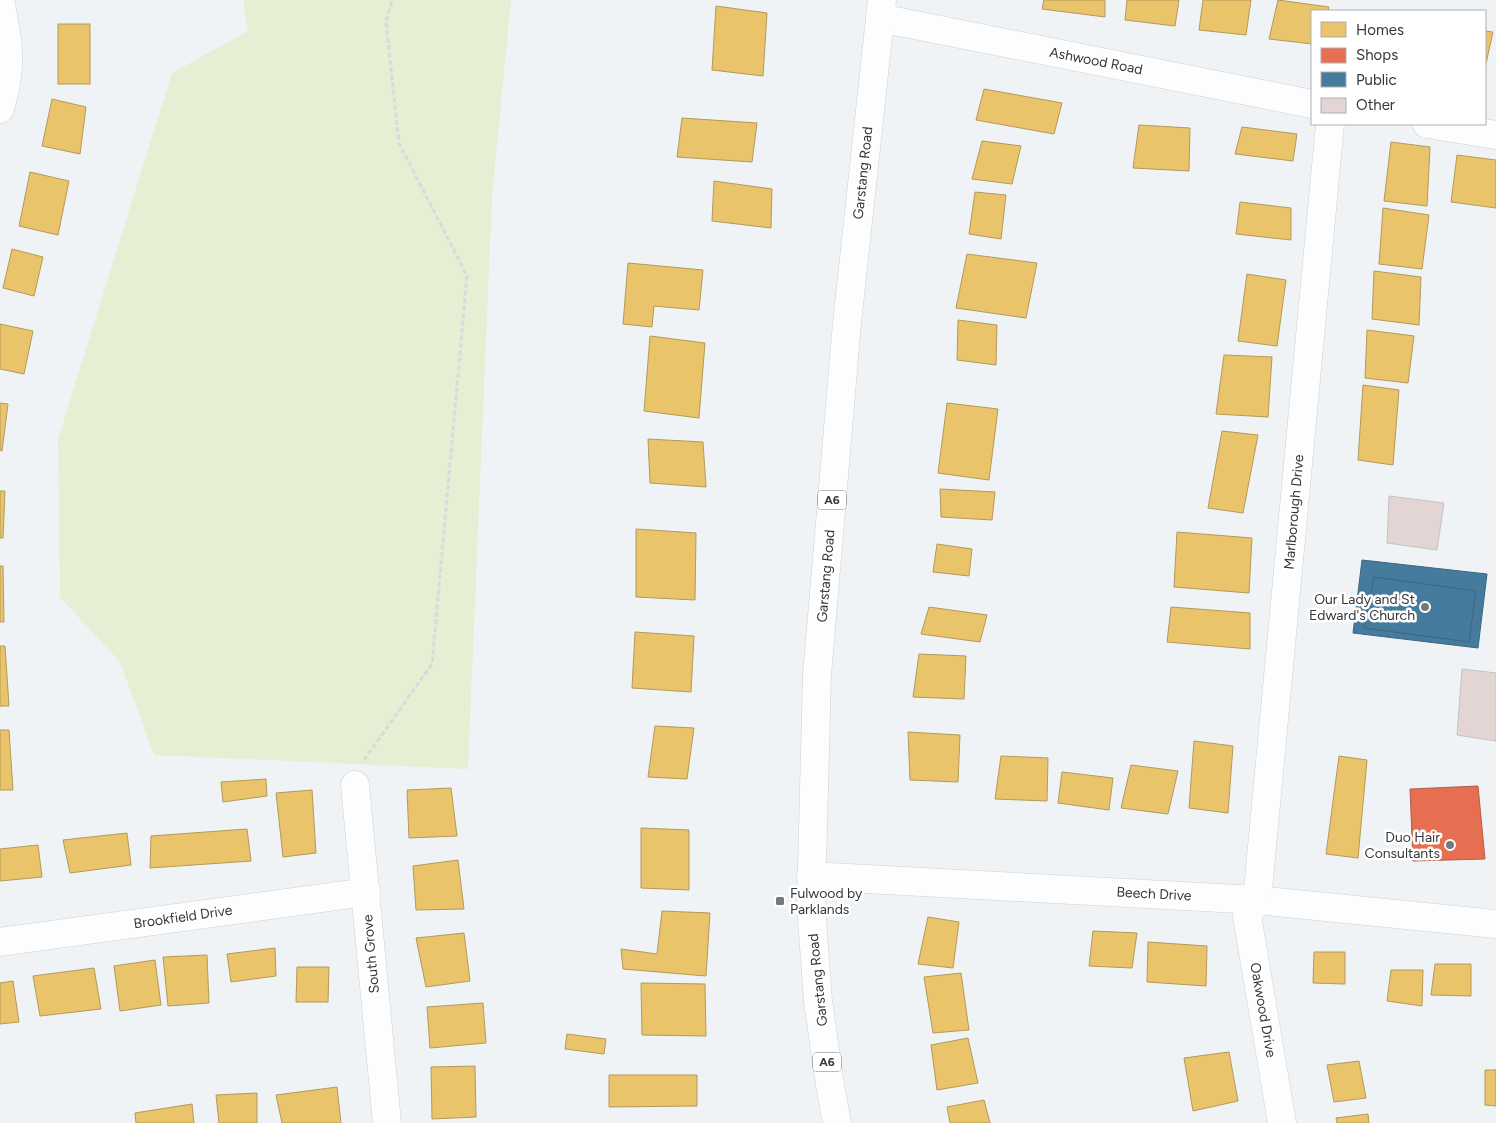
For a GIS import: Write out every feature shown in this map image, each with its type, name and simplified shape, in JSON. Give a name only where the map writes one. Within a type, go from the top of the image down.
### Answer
[{"type":"main road","points":[[0,0],[6,30],[8,65],[7,82],[0,109]]},
{"type":"main road","name":"Ashwood Road","points":[[881,9],[1311,104]]},
{"type":"main road","name":"Garstang Road","points":[[837,1123],[818,1001],[811,905],[817,675],[847,323],[881,9]]},
{"type":"main road","name":"Marlborough Drive","points":[[1257,900],[1330,125]]},
{"type":"main road","points":[[1433,125],[1496,135]]},
{"type":"main road","name":"South Grove","points":[[354,785],[366,892],[387,1123]]},
{"type":"main road","name":"Beech Drive","points":[[811,876],[1257,900],[1496,924]]},
{"type":"main road","name":"Brookfield Drive","points":[[0,942],[366,892]]},
{"type":"main road","name":"Oakwood Drive","points":[[1257,900],[1247,916],[1282,1123]]},
{"type":"path","points":[[354,785],[365,758],[432,664],[467,276],[399,143],[386,22],[392,0]]},
{"type":"green space","points":[[243,0],[511,0],[492,196],[468,769],[154,755],[120,662],[60,597],[58,439],[172,73],[248,31]]},
{"type":"building: Homes","points":[[1044,0],[1105,0],[1105,17],[1042,9]]},
{"type":"building: Homes","points":[[1127,0],[1179,0],[1175,26],[1125,20]]},
{"type":"building: Homes","points":[[1203,0],[1251,0],[1246,35],[1199,30]]},
{"type":"building: Homes","points":[[1278,0],[1329,7],[1328,10],[1311,10],[1311,44],[1269,39]]},
{"type":"building: Homes","points":[[716,6],[767,13],[763,76],[712,70]]},
{"type":"building: Homes","points":[[58,24],[90,24],[90,84],[58,84]]},
{"type":"building: Homes","points":[[1486,31],[1493,32],[1486,64]]},
{"type":"building: Homes","points":[[984,89],[1062,103],[1054,134],[976,120]]},
{"type":"building: Homes","points":[[52,99],[86,107],[80,154],[42,146]]},
{"type":"building: Homes","points":[[682,118],[757,123],[752,162],[677,157]]},
{"type":"building: Homes","points":[[1139,125],[1190,128],[1189,171],[1133,168]]},
{"type":"building: Homes","points":[[1242,127],[1297,134],[1293,161],[1235,154]]},
{"type":"building: Homes","points":[[982,141],[1021,146],[1012,184],[972,179]]},
{"type":"building: Homes","points":[[1391,142],[1430,147],[1427,206],[1384,201]]},
{"type":"building: Homes","points":[[1457,155],[1496,160],[1496,208],[1451,202]]},
{"type":"building: Homes","points":[[30,172],[69,181],[58,235],[19,226]]},
{"type":"building: Homes","points":[[714,181],[772,189],[771,228],[712,221]]},
{"type":"building: Homes","points":[[975,192],[1006,195],[1001,239],[969,234]]},
{"type":"building: Homes","points":[[1240,202],[1291,208],[1291,240],[1236,234]]},
{"type":"building: Homes","points":[[1383,208],[1429,215],[1422,269],[1379,264]]},
{"type":"building: Homes","points":[[12,249],[43,257],[34,296],[3,288]]},
{"type":"building: Homes","points":[[967,254],[1037,263],[1026,318],[956,308]]},
{"type":"building: Homes","points":[[628,263],[703,270],[699,310],[654,306],[652,327],[623,324]]},
{"type":"building: Homes","points":[[1374,271],[1421,277],[1419,325],[1372,319]]},
{"type":"building: Homes","points":[[1247,274],[1286,280],[1277,346],[1238,341]]},
{"type":"building: Homes","points":[[958,320],[997,325],[996,365],[957,360]]},
{"type":"building: Homes","points":[[0,324],[33,331],[24,374],[0,369]]},
{"type":"building: Homes","points":[[1367,330],[1414,336],[1408,383],[1365,378]]},
{"type":"building: Homes","points":[[650,336],[705,343],[699,418],[644,411]]},
{"type":"building: Homes","points":[[1224,355],[1272,357],[1268,417],[1216,414]]},
{"type":"building: Homes","points":[[1363,385],[1399,390],[1393,465],[1358,460]]},
{"type":"building: Homes","points":[[0,403],[8,404],[2,451],[0,450]]},
{"type":"building: Homes","points":[[947,403],[998,409],[989,480],[938,473]]},
{"type":"building: Homes","points":[[1222,431],[1258,435],[1243,513],[1208,508]]},
{"type":"building: Homes","points":[[648,439],[703,442],[706,487],[650,483]]},
{"type":"building: Homes","points":[[940,489],[995,492],[992,520],[941,517]]},
{"type":"building: Homes","points":[[0,491],[5,491],[3,538],[0,538]]},
{"type":"building: Homes","points":[[636,529],[696,533],[695,600],[636,597]]},
{"type":"building: Homes","points":[[1177,532],[1252,538],[1249,593],[1174,587]]},
{"type":"building: Homes","points":[[937,544],[972,549],[969,576],[933,572]]},
{"type":"building: Homes","points":[[0,566],[3,566],[4,622],[0,622]]},
{"type":"building: Homes","points":[[929,607],[987,615],[980,642],[921,634]]},
{"type":"building: Homes","points":[[1171,607],[1250,613],[1250,649],[1167,642]]},
{"type":"building: Homes","points":[[635,632],[694,636],[691,692],[632,688]]},
{"type":"building: Homes","points":[[0,646],[5,646],[9,706],[0,706]]},
{"type":"building: Homes","points":[[919,654],[966,656],[964,699],[913,697]]},
{"type":"building: Homes","points":[[655,726],[694,728],[687,779],[648,777]]},
{"type":"building: Homes","points":[[0,730],[9,730],[13,790],[0,790]]},
{"type":"building: Homes","points":[[908,732],[960,735],[958,782],[910,780]]},
{"type":"building: Homes","points":[[1194,741],[1233,746],[1228,813],[1189,808]]},
{"type":"building: Homes","points":[[1001,756],[1048,758],[1047,801],[995,799]]},
{"type":"building: Homes","points":[[1339,756],[1367,760],[1358,858],[1326,854]]},
{"type":"building: Homes","points":[[1131,765],[1178,771],[1168,814],[1121,808]]},
{"type":"building: Homes","points":[[1062,772],[1113,778],[1109,810],[1058,803]]},
{"type":"building: Homes","points":[[266,779],[267,796],[223,802],[221,782]]},
{"type":"building: Homes","points":[[451,788],[457,836],[409,838],[407,790]]},
{"type":"building: Homes","points":[[312,790],[316,853],[283,857],[276,793]]},
{"type":"building: Homes","points":[[641,828],[689,830],[689,890],[641,888]]},
{"type":"building: Homes","points":[[247,829],[251,861],[150,868],[151,836]]},
{"type":"building: Homes","points":[[127,833],[131,865],[70,873],[63,840]]},
{"type":"building: Homes","points":[[38,845],[42,877],[0,881],[0,849]]},
{"type":"building: Homes","points":[[458,860],[464,909],[416,910],[413,866]]},
{"type":"building: Homes","points":[[662,911],[710,913],[706,976],[623,969],[621,949],[657,954]]},
{"type":"building: Homes","points":[[928,917],[959,922],[953,968],[918,964]]},
{"type":"building: Homes","points":[[1093,931],[1137,933],[1132,968],[1089,966]]},
{"type":"building: Homes","points":[[464,933],[470,981],[426,987],[416,938]]},
{"type":"building: Homes","points":[[1148,942],[1207,946],[1206,986],[1147,982]]},
{"type":"building: Homes","points":[[275,948],[276,976],[231,982],[227,954]]},
{"type":"building: Homes","points":[[1314,952],[1345,952],[1345,984],[1313,983]]},
{"type":"building: Homes","points":[[207,955],[209,1003],[168,1006],[163,957]]},
{"type":"building: Homes","points":[[155,960],[161,1005],[120,1011],[114,966]]},
{"type":"building: Homes","points":[[1435,964],[1471,964],[1471,996],[1431,995]]},
{"type":"building: Homes","points":[[297,967],[329,967],[328,1002],[296,1002]]},
{"type":"building: Homes","points":[[94,968],[101,1009],[40,1016],[33,976]]},
{"type":"building: Homes","points":[[1391,970],[1423,970],[1422,1006],[1387,1001]]},
{"type":"building: Homes","points":[[961,973],[969,1030],[933,1033],[924,977]]},
{"type":"building: Homes","points":[[13,981],[19,1022],[0,1024],[0,983]]},
{"type":"building: Homes","points":[[641,983],[705,984],[706,1036],[642,1035]]},
{"type":"building: Homes","points":[[483,1003],[486,1043],[430,1048],[427,1007]]},
{"type":"building: Homes","points":[[567,1034],[606,1039],[604,1054],[565,1049]]},
{"type":"building: Homes","points":[[968,1038],[978,1083],[937,1090],[931,1045]]},
{"type":"building: Homes","points":[[1229,1052],[1238,1101],[1193,1111],[1184,1058]]},
{"type":"building: Homes","points":[[1359,1061],[1366,1098],[1334,1102],[1327,1065]]},
{"type":"building: Homes","points":[[475,1066],[476,1117],[432,1119],[431,1067]]},
{"type":"building: Homes","points":[[1485,1070],[1496,1070],[1496,1106],[1485,1105]]},
{"type":"building: Homes","points":[[609,1075],[697,1075],[697,1106],[609,1107]]},
{"type":"building: Homes","points":[[337,1087],[341,1123],[282,1123],[276,1095]]},
{"type":"building: Homes","points":[[257,1093],[257,1123],[219,1123],[216,1095]]},
{"type":"building: Homes","points":[[984,1100],[990,1123],[950,1123],[947,1107]]},
{"type":"building: Homes","points":[[192,1104],[194,1123],[136,1123],[135,1113]]},
{"type":"building: Homes","points":[[1368,1114],[1369,1123],[1337,1123],[1336,1118]]},
{"type":"building: Shops","points":[[1478,786],[1485,859],[1413,861],[1410,789]]},
{"type":"building: Public","points":[[1362,560],[1487,574],[1478,648],[1353,633]]},
{"type":"building: Public","points":[[1374,577],[1476,591],[1469,642],[1364,628]]},
{"type":"building: Other","points":[[1389,496],[1444,503],[1437,550],[1387,543]]},
{"type":"building: Other","points":[[1462,669],[1496,673],[1496,741],[1457,735]]},
{"type":"place","name":"Our Lady and St Edward's Church","points":[[1425,607]]},
{"type":"place","name":"Duo Hair Consultants","points":[[1450,845]]},
{"type":"place","name":"Fulwood by Parklands","points":[[780,901]]}]
